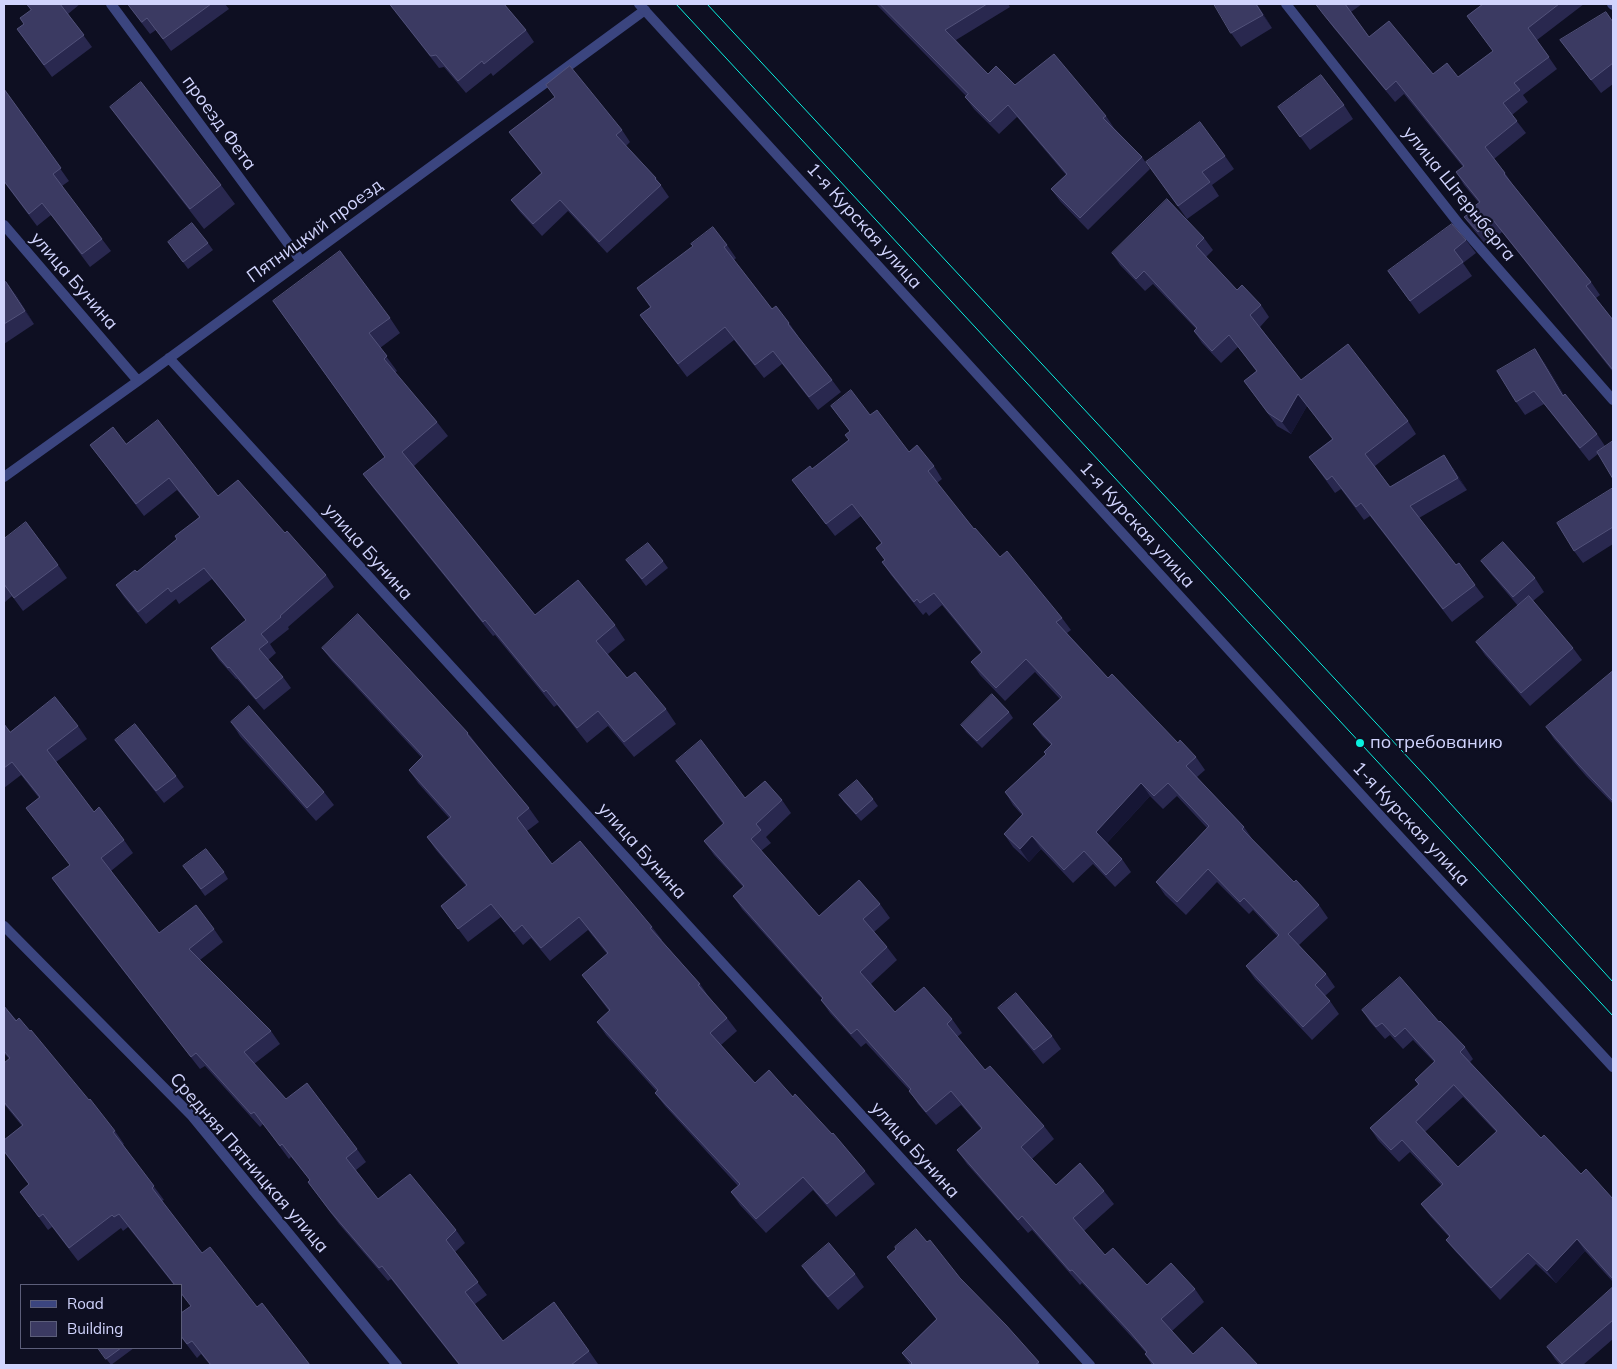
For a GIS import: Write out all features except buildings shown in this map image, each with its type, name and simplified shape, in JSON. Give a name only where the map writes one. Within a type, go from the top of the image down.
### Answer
[{"type":"street","name":"проезд Фета","points":[[111,4],[301,261]]},
{"type":"street","name":"улица Штернберга","points":[[1286,4],[1459,224],[1613,400]]},
{"type":"street","name":"Пятницкий проезд","points":[[4,477],[301,261],[642,7]]},
{"type":"street","name":"1-я Курская улица","points":[[642,7],[1387,823],[1613,1067]]},
{"type":"street","name":"улица Бунина","points":[[4,225],[138,381]]},
{"type":"street","name":"улица Бунина","points":[[169,358],[1090,1365]]},
{"type":"street","name":"Средняя Пятницкая улица","points":[[4,926],[192,1116],[397,1365]]},
{"type":"tram line","points":[[676,4],[1613,1016]]},
{"type":"tram line","points":[[707,4],[1429,780],[1613,982]]},
{"type":"place","name":"по требованию","points":[[1360,743]]}]
